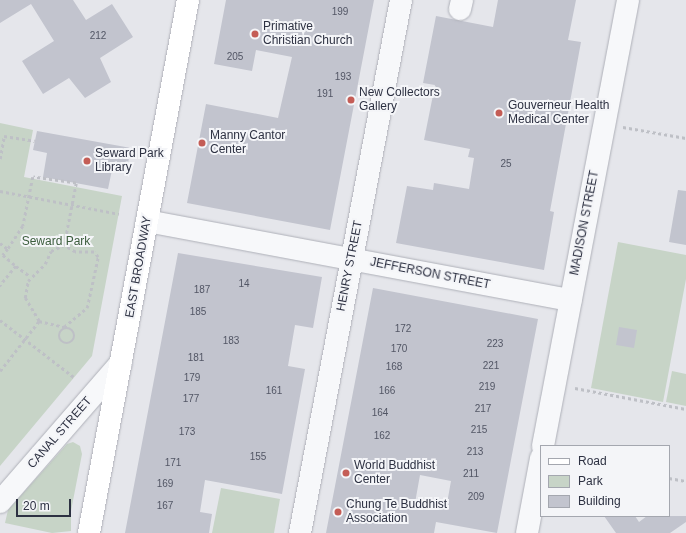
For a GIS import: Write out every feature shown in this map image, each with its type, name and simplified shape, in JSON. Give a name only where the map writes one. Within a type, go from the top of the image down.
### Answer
[{"type":"main road","name":"EAST BROADWAY","points":[[89,533],[188,0]]},
{"type":"street","name":"HENRY STREET","points":[[300,533],[401,0]]},
{"type":"street","name":"MADISON STREET","points":[[543,445],[628,0]]},
{"type":"street","name":"JEFFERSON STREET","points":[[147,221],[571,300]]},
{"type":"street","name":"CANAL STREET","points":[[0,502],[121,363]]},
{"type":"street","points":[[527,533],[540,463]]},
{"type":"path","points":[[604,124],[686,138]]},
{"type":"path","points":[[0,159],[4,136],[35,141]]},
{"type":"path","points":[[30,276],[3,255],[23,226],[33,177],[76,183],[64,245]]},
{"type":"path","points":[[0,191],[119,214]]},
{"type":"path","points":[[0,243],[8,249]]},
{"type":"path","points":[[64,245],[52,251],[45,264],[30,276],[25,298],[39,321],[64,327],[76,334],[71,344],[60,341],[64,327],[87,308],[90,283],[99,263],[94,252],[74,252],[64,245]]},
{"type":"path","points":[[0,286],[16,266]]},
{"type":"path","points":[[0,320],[75,378]]},
{"type":"path","points":[[0,371],[39,321]]},
{"type":"path","points":[[555,384],[686,409]]},
{"type":"path","points":[[670,478],[686,481]]},
{"type":"green space","name":"Seward Park","points":[[0,123],[33,130],[24,177],[122,196],[92,356],[0,466]]},
{"type":"green space","points":[[618,242],[686,255],[686,279],[663,402],[591,388]]},
{"type":"green space","points":[[672,371],[686,374],[686,406],[666,402]]},
{"type":"green space","points":[[73,442],[80,446],[82,454],[71,511],[71,531],[52,533],[5,523],[8,510],[67,444]]},
{"type":"green space","points":[[221,488],[280,499],[274,533],[212,533]]},
{"type":"building","points":[[0,0],[73,0],[86,20],[112,4],[133,37],[100,58],[111,82],[85,98],[69,78],[43,94],[22,61],[54,41],[31,4],[0,23]]},
{"type":"building","points":[[226,0],[374,0],[330,230],[187,203],[206,104],[278,118],[292,57],[256,50],[252,71],[214,64]]},
{"type":"building","name":"Gouverneur Health Medical Center","points":[[498,0],[576,0],[568,40],[581,42],[550,211],[554,212],[544,270],[396,243],[407,186],[433,190],[434,183],[469,189],[474,158],[468,157],[470,149],[424,140],[435,85],[423,83],[436,16],[493,27]]},
{"type":"building","name":"Seward Park Library","points":[[37,131],[131,148],[127,168],[113,165],[108,189],[43,177],[47,153],[33,150]]},
{"type":"building","points":[[678,190],[686,191],[686,245],[669,242]]},
{"type":"building","points":[[178,253],[322,277],[313,328],[295,325],[288,366],[305,369],[282,494],[205,480],[200,512],[212,514],[209,533],[125,533]]},
{"type":"building","points":[[373,288],[538,319],[497,533],[436,522],[434,533],[326,533]],"holes":[[[420,475],[451,481],[446,509],[415,503]]]},
{"type":"building","points":[[619,327],[637,330],[634,348],[616,345]]},
{"type":"building","points":[[686,516],[686,522],[670,533],[616,533],[605,517],[636,517],[639,522],[646,517]]},
{"type":"place","name":"Primative Christian Church","points":[[255,34]]},
{"type":"place","name":"New Collectors Gallery","points":[[351,100]]},
{"type":"place","name":"Gouverneur Health Medical Center","points":[[499,113]]},
{"type":"place","name":"Manny Cantor Center","points":[[202,143]]},
{"type":"place","name":"Seward Park Library","points":[[87,161]]},
{"type":"place","name":"World Buddhist Center","points":[[346,473]]},
{"type":"place","name":"Chung Te Buddhist Association","points":[[338,512]]}]
